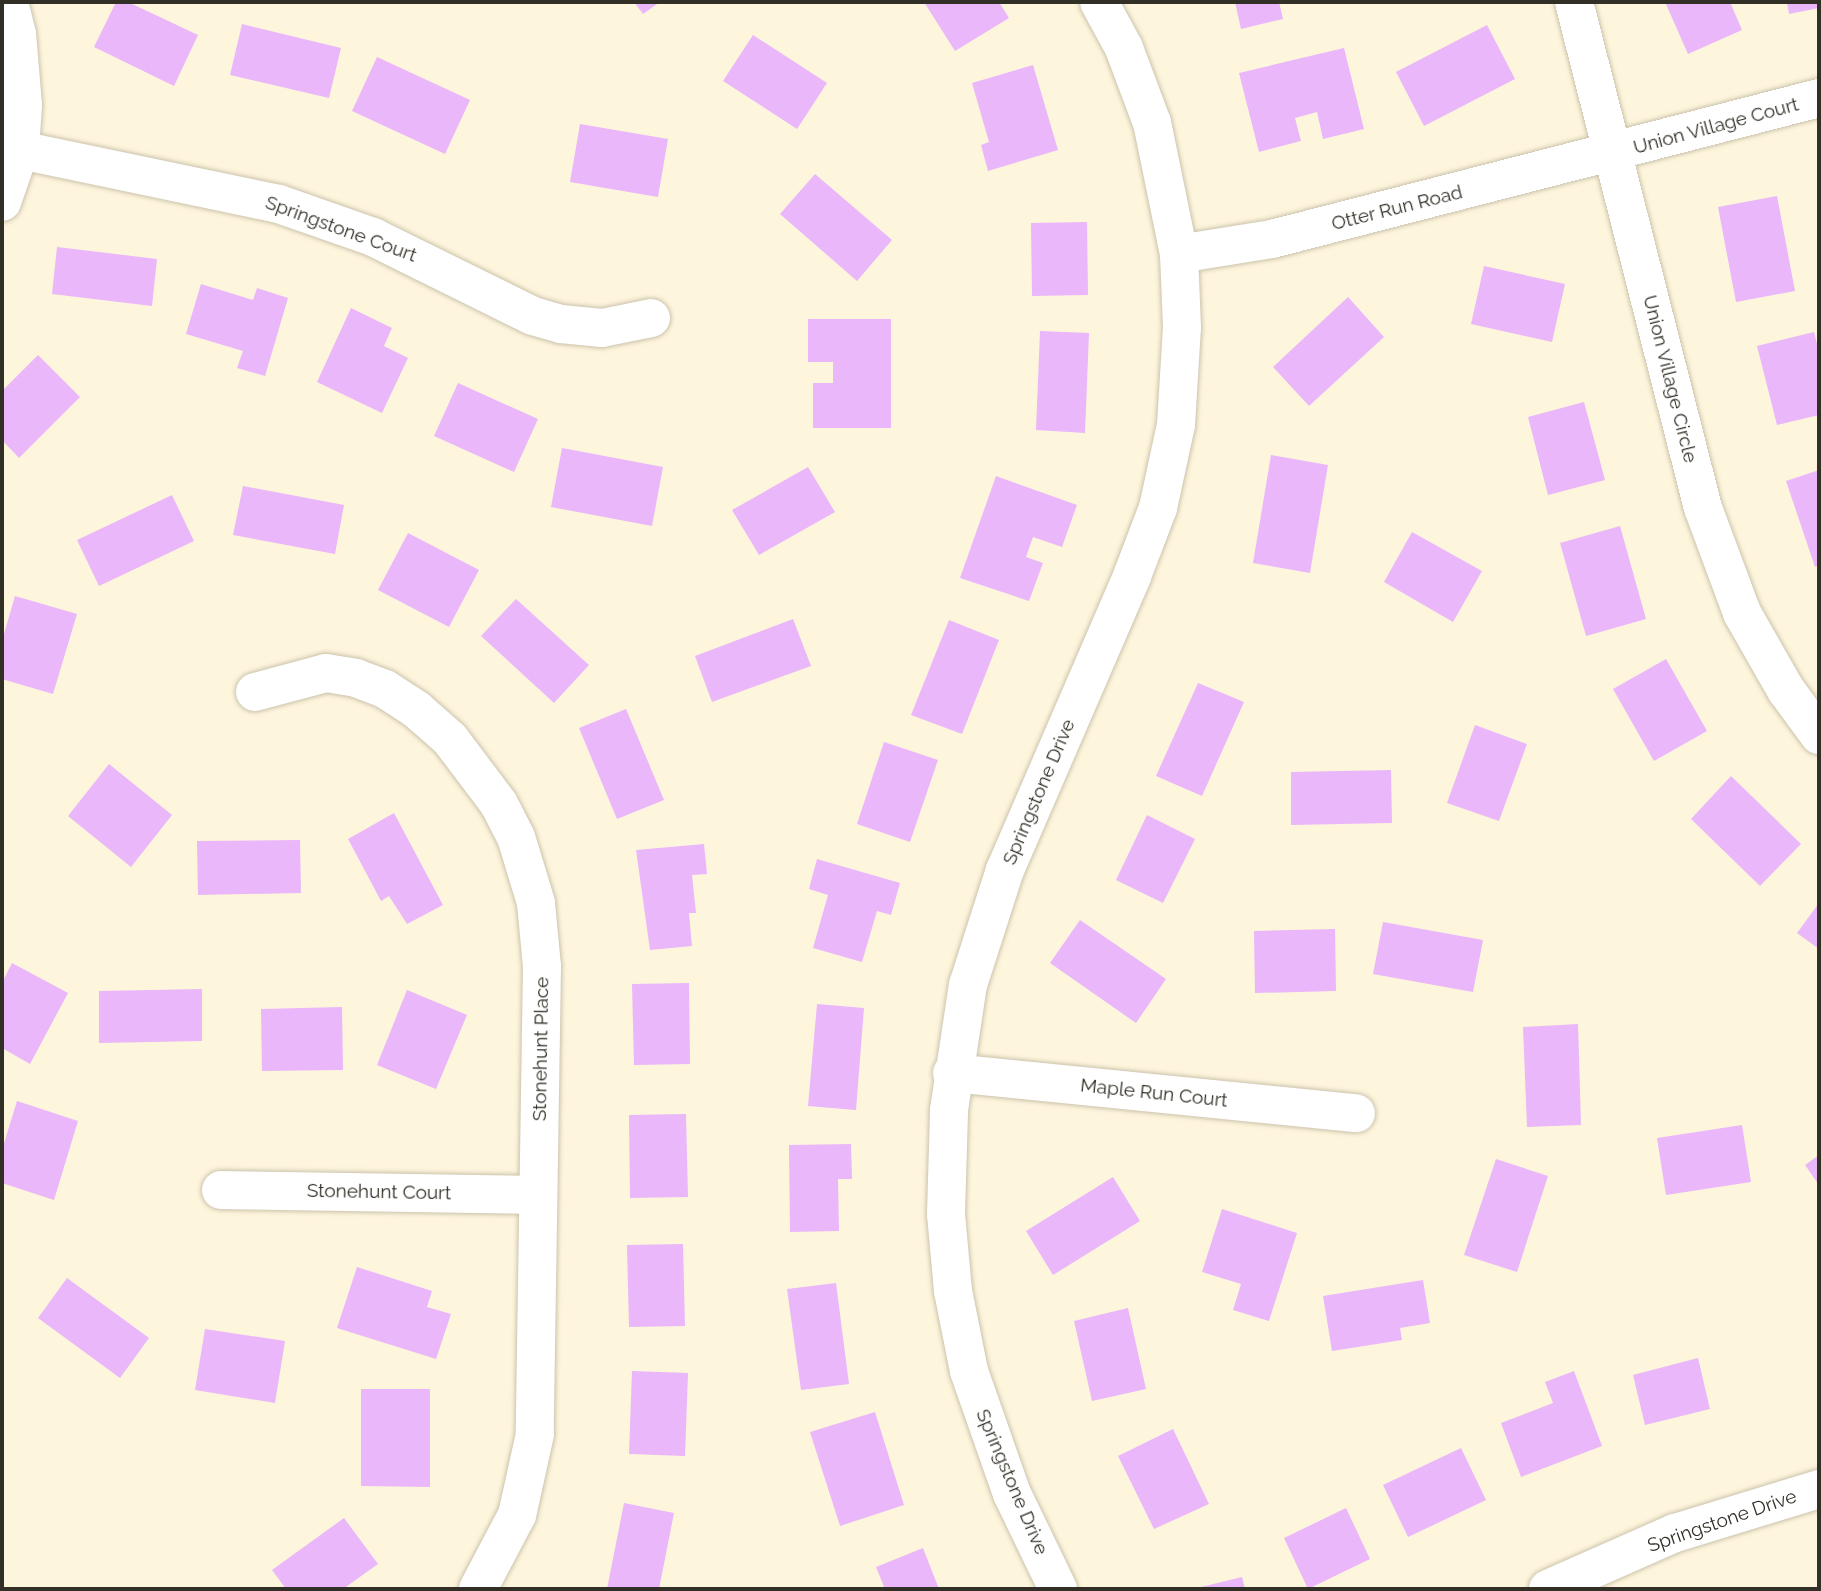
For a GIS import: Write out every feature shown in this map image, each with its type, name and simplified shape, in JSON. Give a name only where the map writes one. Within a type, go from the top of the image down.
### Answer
[{"type":"street","points":[[2,202],[20,150],[23,105],[17,34],[9,2]]},
{"type":"street","name":"Springstone Drive","points":[[1058,1589],[1012,1494],[969,1371],[953,1291],[946,1214],[953,1073],[968,985],[1005,870],[1158,508],[1180,382],[1179,254],[1152,123],[1124,48],[1100,2]]},
{"type":"street","name":"Union Village Circle","points":[[1574,2],[1703,508],[1722,567],[1780,679],[1819,735]]},
{"type":"street","name":"Union Village Court","points":[[1613,153],[1819,97]]},
{"type":"street","name":"Springstone Court","points":[[20,150],[279,204],[385,242],[533,316],[561,324],[602,328],[651,318]]},
{"type":"street","name":"Otter Run Road","points":[[1179,254],[1272,239],[1613,153]]},
{"type":"street","name":"Stonehunt Place","points":[[254,692],[326,673],[385,689],[450,739],[499,804],[527,867],[541,934],[535,1434],[517,1515],[478,1589]]},
{"type":"street","name":"Maple Run Court","points":[[953,1073],[1356,1113]]},
{"type":"street","name":"Stonehunt Court","points":[[221,1190],[538,1195]]},
{"type":"street","name":"Springstone Drive","points":[[1548,1589],[1675,1533],[1819,1489]]},
{"type":"building","points":[[116,2],[128,2],[198,35],[174,86],[94,47]]},
{"type":"building","points":[[634,2],[660,2],[643,14]]},
{"type":"building","points":[[924,2],[999,2],[1009,18],[955,51]]},
{"type":"building","points":[[1235,2],[1279,2],[1283,19],[1241,29]]},
{"type":"building","points":[[1665,2],[1730,2],[1742,30],[1688,54]]},
{"type":"building","points":[[1787,2],[1819,2],[1819,8],[1789,14]]},
{"type":"building","points":[[242,24],[341,48],[329,98],[230,75]]},
{"type":"building","points":[[1487,25],[1515,79],[1424,126],[1396,72]]},
{"type":"building","points":[[753,35],[827,83],[797,129],[723,81]]},
{"type":"building","points":[[1344,48],[1364,129],[1323,139],[1317,112],[1295,118],[1301,141],[1259,152],[1239,73]]},
{"type":"building","points":[[377,57],[470,100],[445,154],[352,111]]},
{"type":"building","points":[[1033,65],[1058,150],[988,171],[981,145],[989,142],[972,83]]},
{"type":"building","points":[[580,124],[668,139],[658,197],[570,182]]},
{"type":"building","points":[[815,174],[892,240],[857,281],[780,214]]},
{"type":"building","points":[[1777,196],[1795,291],[1736,302],[1718,207]]},
{"type":"building","points":[[1087,222],[1088,295],[1032,296],[1031,223]]},
{"type":"building","points":[[57,247],[157,259],[152,306],[52,294]]},
{"type":"building","points":[[1484,266],[1565,284],[1552,342],[1471,324]]},
{"type":"building","points":[[201,284],[253,300],[257,288],[288,298],[265,376],[237,368],[243,351],[186,334]]},
{"type":"building","points":[[1348,297],[1384,337],[1309,406],[1273,367]]},
{"type":"building","points":[[351,308],[392,328],[384,346],[408,358],[382,413],[317,382]]},
{"type":"building","points":[[808,319],[891,319],[891,428],[813,428],[813,383],[833,383],[833,362],[808,362]]},
{"type":"building","points":[[1040,331],[1089,333],[1085,433],[1036,430]]},
{"type":"building","points":[[1814,332],[1819,352],[1819,415],[1777,425],[1757,346]]},
{"type":"building","points":[[38,355],[80,397],[19,458],[2,440],[2,391]]},
{"type":"building","points":[[458,383],[538,419],[514,472],[434,436]]},
{"type":"building","points":[[1584,402],[1605,480],[1548,495],[1528,417]]},
{"type":"building","points":[[562,448],[663,467],[652,526],[551,507]]},
{"type":"building","points":[[1271,455],[1328,465],[1310,573],[1253,563]]},
{"type":"building","points":[[808,467],[835,512],[759,555],[732,510]]},
{"type":"building","points":[[1819,470],[1819,565],[1815,567],[1786,481]]},
{"type":"building","points":[[996,476],[1077,505],[1062,547],[1033,537],[1026,557],[1043,563],[1029,601],[960,578]]},
{"type":"building","points":[[243,486],[344,505],[335,554],[233,535]]},
{"type":"building","points":[[172,495],[194,541],[99,586],[77,540]]},
{"type":"building","points":[[1620,526],[1646,619],[1586,636],[1560,543]]},
{"type":"building","points":[[1412,532],[1482,571],[1453,622],[1384,582]]},
{"type":"building","points":[[408,533],[479,570],[449,627],[378,590]]},
{"type":"building","points":[[15,596],[77,614],[53,694],[2,679],[2,641]]},
{"type":"building","points":[[516,599],[589,665],[554,703],[481,636]]},
{"type":"building","points":[[793,619],[811,666],[712,702],[695,656]]},
{"type":"building","points":[[949,620],[999,640],[962,734],[911,715]]},
{"type":"building","points":[[1666,659],[1707,731],[1654,761],[1613,689]]},
{"type":"building","points":[[1198,683],[1244,702],[1202,796],[1156,776]]},
{"type":"building","points":[[626,709],[664,800],[617,819],[579,728]]},
{"type":"building","points":[[1475,725],[1527,744],[1499,821],[1447,803]]},
{"type":"building","points":[[884,742],[938,760],[910,842],[857,824]]},
{"type":"building","points":[[109,764],[172,815],[131,867],[68,816]]},
{"type":"building","points":[[1391,770],[1392,823],[1291,825],[1291,772]]},
{"type":"building","points":[[1731,776],[1801,844],[1760,886],[1691,819]]},
{"type":"building","points":[[394,813],[443,905],[407,924],[389,896],[381,901],[348,839]]},
{"type":"building","points":[[1147,815],[1195,839],[1163,903],[1116,880]]},
{"type":"building","points":[[300,840],[301,893],[198,895],[197,841]]},
{"type":"building","points":[[704,844],[707,874],[692,875],[696,913],[689,913],[692,946],[650,950],[636,850]]},
{"type":"building","points":[[817,859],[900,883],[891,915],[877,911],[862,962],[813,948],[828,895],[809,889]]},
{"type":"building","points":[[1819,903],[1819,949],[1797,933]]},
{"type":"building","points":[[1080,920],[1166,979],[1136,1023],[1050,963]]},
{"type":"building","points":[[1383,922],[1483,940],[1473,992],[1373,974]]},
{"type":"building","points":[[1335,929],[1336,991],[1255,993],[1254,931]]},
{"type":"building","points":[[12,963],[68,993],[30,1064],[2,1048],[2,983]]},
{"type":"building","points":[[689,983],[690,1064],[634,1065],[632,984]]},
{"type":"building","points":[[202,989],[202,1041],[99,1043],[99,991]]},
{"type":"building","points":[[407,990],[467,1015],[436,1089],[377,1065]]},
{"type":"building","points":[[817,1004],[864,1008],[856,1110],[808,1106]]},
{"type":"building","points":[[342,1007],[343,1070],[262,1071],[261,1009]]},
{"type":"building","points":[[1578,1024],[1581,1125],[1527,1127],[1523,1027]]},
{"type":"building","points":[[17,1101],[78,1121],[54,1200],[2,1183],[2,1150]]},
{"type":"building","points":[[686,1114],[688,1197],[630,1198],[629,1115]]},
{"type":"building","points":[[1742,1125],[1751,1182],[1666,1195],[1657,1138]]},
{"type":"building","points":[[851,1144],[852,1179],[838,1179],[839,1231],[790,1232],[789,1145]]},
{"type":"building","points":[[1819,1155],[1819,1185],[1805,1165]]},
{"type":"building","points":[[1496,1159],[1548,1176],[1517,1272],[1464,1255]]},
{"type":"building","points":[[1113,1177],[1140,1221],[1053,1275],[1026,1231]]},
{"type":"building","points":[[1222,1209],[1297,1233],[1269,1321],[1233,1310],[1241,1284],[1202,1272]]},
{"type":"building","points":[[683,1244],[685,1326],[629,1327],[627,1245]]},
{"type":"building","points":[[357,1267],[432,1291],[427,1307],[451,1314],[436,1359],[337,1328]]},
{"type":"building","points":[[67,1278],[149,1338],[120,1378],[38,1318]]},
{"type":"building","points":[[1423,1280],[1430,1323],[1400,1328],[1402,1340],[1332,1351],[1323,1296]]},
{"type":"building","points":[[836,1283],[849,1384],[801,1390],[787,1289]]},
{"type":"building","points":[[1128,1308],[1146,1389],[1092,1401],[1074,1321]]},
{"type":"building","points":[[205,1329],[285,1341],[275,1403],[195,1390]]},
{"type":"building","points":[[1698,1358],[1710,1409],[1645,1425],[1633,1375]]},
{"type":"building","points":[[632,1371],[688,1373],[685,1456],[629,1454]]},
{"type":"building","points":[[1574,1371],[1602,1446],[1521,1477],[1501,1423],[1553,1403],[1545,1382]]},
{"type":"building","points":[[361,1389],[430,1389],[430,1487],[361,1486]]},
{"type":"building","points":[[875,1412],[904,1505],[840,1526],[810,1432]]},
{"type":"building","points":[[1173,1429],[1209,1504],[1154,1529],[1118,1456]]},
{"type":"building","points":[[1461,1448],[1486,1500],[1408,1537],[1383,1485]]},
{"type":"building","points":[[624,1503],[674,1513],[659,1589],[607,1589]]},
{"type":"building","points":[[1346,1508],[1370,1559],[1308,1589],[1284,1538]]},
{"type":"building","points":[[344,1518],[378,1564],[343,1589],[286,1589],[272,1570]]},
{"type":"building","points":[[923,1548],[939,1589],[885,1589],[876,1567]]},
{"type":"building","points":[[1242,1577],[1245,1589],[1197,1589],[1197,1588]]}]
